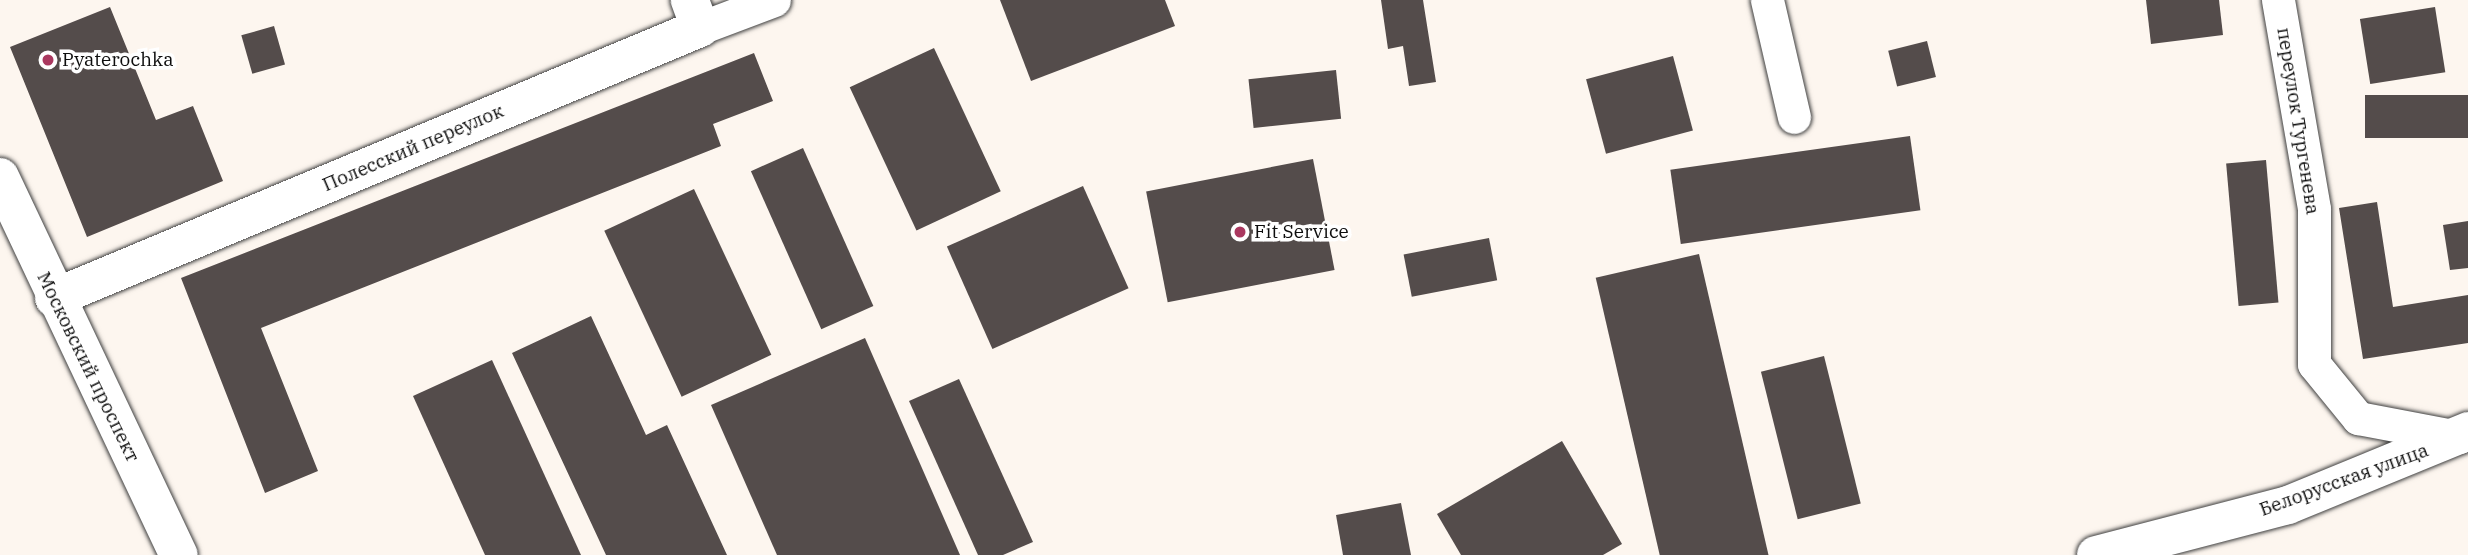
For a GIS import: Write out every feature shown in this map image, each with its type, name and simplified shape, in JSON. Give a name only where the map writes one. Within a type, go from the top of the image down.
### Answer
[{"type":"street","name":"Полесский переулок","points":[[54,298],[695,14],[774,0]]},
{"type":"street","points":[[1767,0],[1794,117]]},
{"type":"street","name":"переулок Тургенева","points":[[2278,0],[2314,209],[2314,364],[2358,418],[2463,434]]},
{"type":"street","name":"Московский проспект","points":[[0,177],[54,298],[179,555]]},
{"type":"street","name":"Белорусская улица","points":[[2096,555],[2288,505],[2463,434]]},
{"type":"building","points":[[1000,0],[1165,0],[1175,26],[1031,81]]},
{"type":"building","points":[[1381,0],[1423,0],[1436,82],[1409,86],[1403,46],[1388,49]]},
{"type":"building","points":[[2146,0],[2219,0],[2223,35],[2151,44]]},
{"type":"building","points":[[110,7],[156,120],[193,106],[223,181],[87,237],[10,47]]},
{"type":"building","points":[[2435,7],[2445,72],[2370,84],[2360,19]]},
{"type":"building","points":[[274,26],[285,64],[252,74],[241,35]]},
{"type":"building","points":[[1927,41],[1936,77],[1897,87],[1888,51]]},
{"type":"building","points":[[934,48],[1001,191],[916,231],[850,87]]},
{"type":"building","points":[[754,53],[773,101],[713,124],[721,146],[261,328],[318,471],[265,493],[181,278]]},
{"type":"building","points":[[1673,56],[1693,130],[1606,154],[1586,79]]},
{"type":"building","points":[[1336,70],[1341,119],[1254,128],[1248,79]]},
{"type":"building","points":[[2365,95],[2468,95],[2468,138],[2365,138]]},
{"type":"building","points":[[1910,136],[1920,210],[1681,244],[1670,170]]},
{"type":"building","points":[[803,148],[873,306],[821,329],[751,171]]},
{"type":"building","name":"Fit Service","points":[[1313,159],[1335,270],[1168,302],[1146,191]]},
{"type":"building","points":[[2266,160],[2278,302],[2239,306],[2226,163]]},
{"type":"building","points":[[1083,186],[1129,288],[992,349],[947,247]]},
{"type":"building","points":[[694,189],[771,355],[682,397],[604,231]]},
{"type":"building","points":[[2377,202],[2393,307],[2468,295],[2468,343],[2363,359],[2339,208]]},
{"type":"building","points":[[2468,221],[2468,268],[2450,270],[2443,225]]},
{"type":"building","points":[[1489,238],[1497,280],[1412,297],[1404,255]]},
{"type":"building","points":[[1699,254],[1768,555],[1660,555],[1596,278]]},
{"type":"building","points":[[591,316],[646,435],[667,425],[727,555],[606,555],[512,353]]},
{"type":"building","points":[[865,338],[960,555],[777,555],[711,405]]},
{"type":"building","points":[[1824,356],[1861,503],[1798,519],[1761,372]]},
{"type":"building","points":[[492,360],[581,555],[485,555],[413,396]]},
{"type":"building","points":[[959,379],[1033,542],[1003,555],[978,555],[909,401]]},
{"type":"building","points":[[1562,441],[1622,544],[1603,555],[1461,555],[1437,514]]},
{"type":"building","points":[[1401,503],[1411,555],[1343,555],[1336,515]]},
{"type":"place","name":"Pyaterochka","points":[[48,60]]},
{"type":"place","name":"Fit Service","points":[[1240,232]]}]
